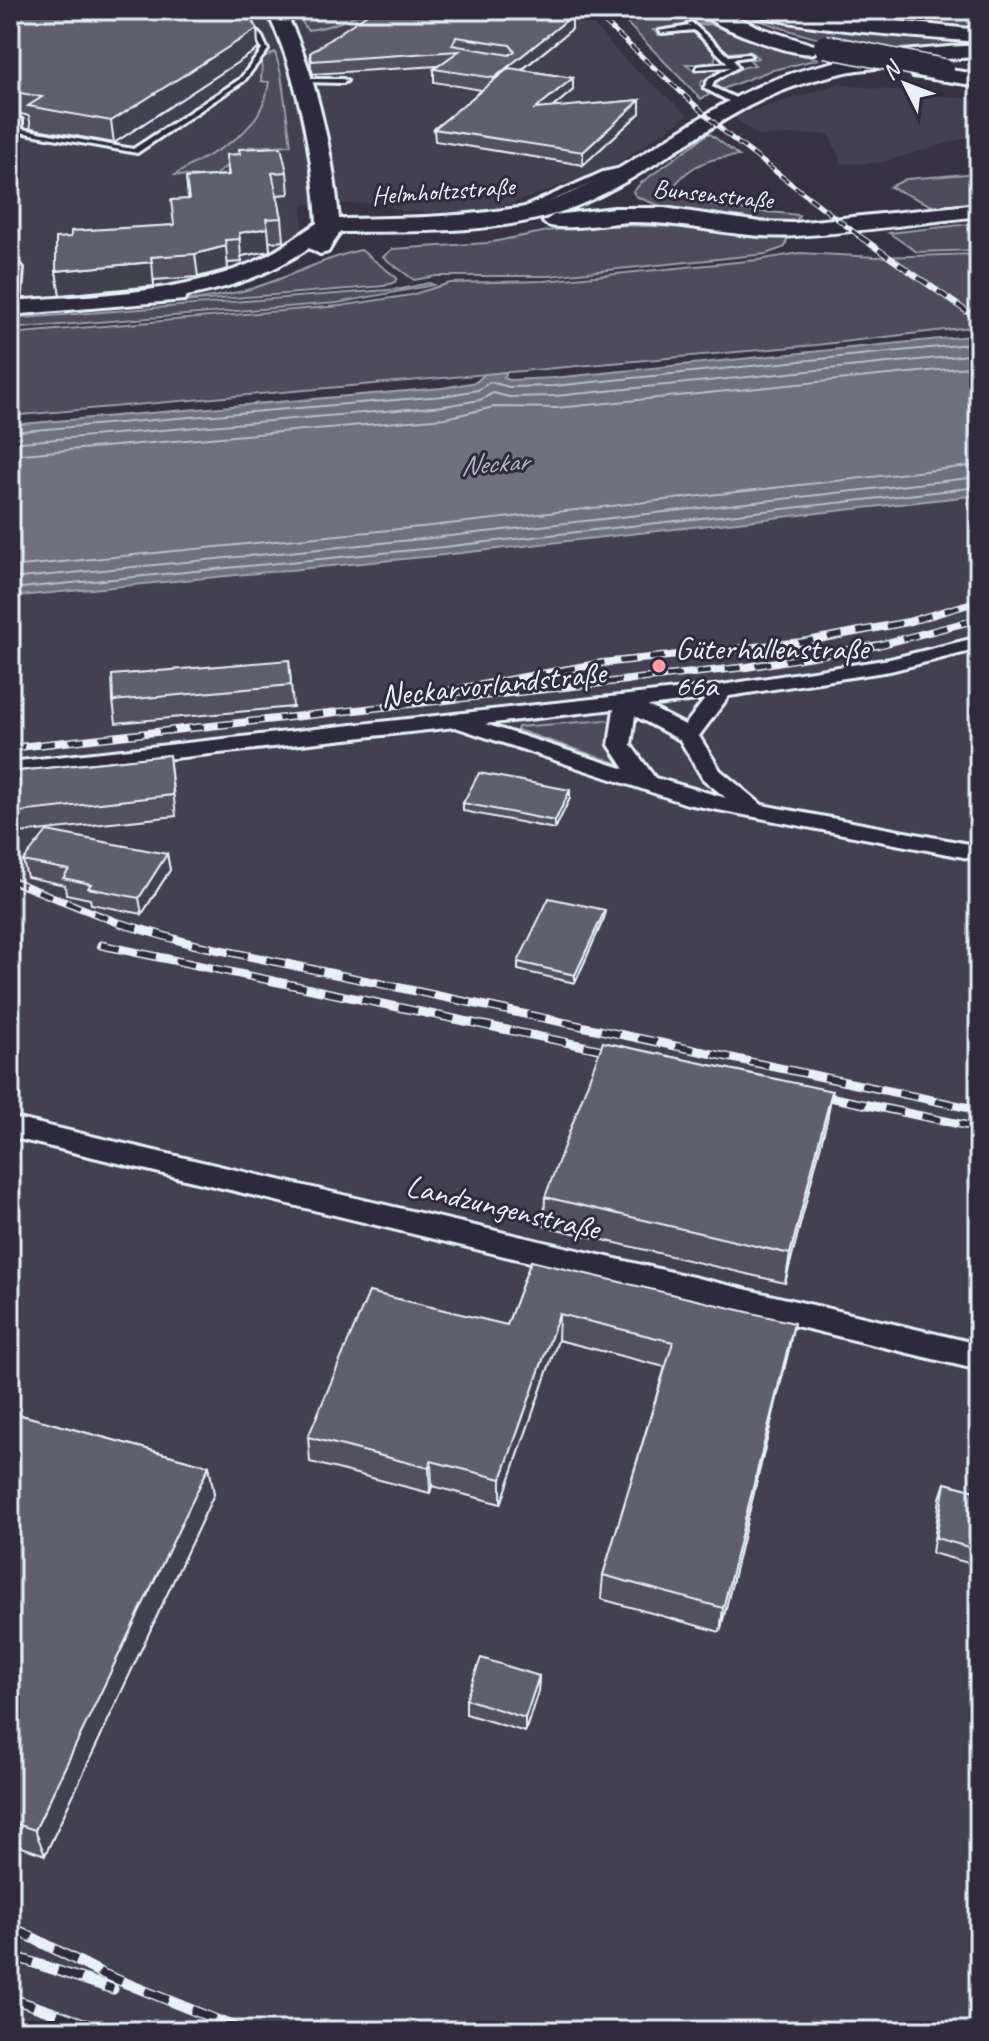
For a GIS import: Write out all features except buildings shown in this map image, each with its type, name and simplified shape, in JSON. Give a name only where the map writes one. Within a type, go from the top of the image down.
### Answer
[{"type":"main road","points":[[725,10],[816,47],[979,74]]},
{"type":"main road","points":[[759,10],[826,21],[979,36]]},
{"type":"main road","points":[[697,21],[920,72],[979,80]]},
{"type":"main road","points":[[849,65],[979,54]]},
{"type":"street","points":[[275,10],[287,32],[302,80],[326,190],[328,240],[296,264]]},
{"type":"street","name":"Helmholtzstraße","points":[[327,226],[503,218],[545,210],[579,199],[643,165],[739,103],[795,79],[849,65]]},
{"type":"street","name":"Helmholtzstraße","points":[[643,165],[625,196],[664,215]]},
{"type":"street","points":[[326,190],[365,210],[421,223]]},
{"type":"street","name":"Bunsenstraße","points":[[153,296],[214,291],[347,249],[604,216],[664,215],[786,230],[979,210]]},
{"type":"street","points":[[14,300],[153,296],[226,281],[266,266],[327,226]]},
{"type":"street","name":"Bunsenstraße","points":[[327,226],[358,233],[442,235]]},
{"type":"street","name":"Neckarvorlandstraße","points":[[10,769],[722,691],[890,665],[979,643]]},
{"type":"street","points":[[688,736],[722,691]]},
{"type":"street","points":[[648,785],[620,745],[626,702],[688,736],[711,774],[752,807]]},
{"type":"street","points":[[452,721],[695,799],[752,807],[795,820],[979,853]]},
{"type":"street","name":"Landzungenstraße","points":[[10,1127],[979,1357]]},
{"type":"lane","points":[[10,116],[19,122],[18,131],[134,151],[242,80],[265,50],[260,38],[232,10]]},
{"type":"lane","points":[[662,31],[697,21],[736,68],[707,85],[710,90],[739,103]]},
{"type":"lane","points":[[698,68],[748,56]]},
{"type":"lane","points":[[302,80],[343,81]]},
{"type":"lane","points":[[14,300],[19,268]]},
{"type":"shaded area","points":[[10,10],[580,10],[626,61],[688,115],[613,167],[485,213],[468,215],[403,211],[378,203],[302,205],[302,232],[288,245],[267,260],[212,279],[158,288],[10,300]]},
{"type":"shaded area","points":[[295,10],[367,10],[338,23],[307,30]]},
{"type":"shaded area","points":[[614,10],[680,10],[707,23],[653,30],[659,35],[695,32],[716,52],[714,64],[686,64],[695,72],[733,67],[702,81],[700,85],[709,95],[701,99]]},
{"type":"shaded area","points":[[732,10],[979,38],[979,44],[872,48],[791,31]]},
{"type":"shaded area","points":[[812,10],[979,10],[979,31],[861,22]]},
{"type":"shaded area","points":[[709,24],[776,49],[819,59],[769,71],[720,90],[716,84],[719,80],[733,71],[755,65],[750,60],[758,58],[750,51],[728,53],[698,26]]},
{"type":"shaded area","points":[[275,52],[291,145],[249,147],[212,178],[175,175],[234,140],[256,117],[269,82],[261,81],[262,59]]},
{"type":"shaded area","points":[[838,84],[979,100],[979,134],[880,163],[842,164],[829,134],[759,136],[733,117]]},
{"type":"shaded area","points":[[709,133],[739,156],[703,163],[674,186],[684,195],[713,206],[799,215],[797,220],[760,222],[715,218],[652,203],[636,196],[633,192],[641,183]]},
{"type":"shaded area","points":[[979,173],[979,204],[937,208],[890,187],[906,179]]},
{"type":"shaded area","points":[[979,223],[979,250],[917,252],[889,233]]},
{"type":"shaded area","points":[[607,225],[686,227],[787,239],[785,247],[766,254],[549,276],[436,276],[414,280],[383,257],[392,249],[487,243],[553,230]]},
{"type":"shaded area","points":[[361,250],[397,278],[395,282],[384,286],[10,316],[10,313],[154,304],[238,292]]},
{"type":"shaded area","points":[[800,253],[876,257],[979,254],[979,326],[816,345],[10,416],[10,334],[340,306],[411,295],[450,283],[544,281]]},
{"type":"shaded area","points":[[429,283],[434,285],[337,303],[10,329],[10,319],[401,289]]},
{"type":"shaded area","points":[[979,495],[979,2031],[10,2031],[10,597],[434,556]]},
{"type":"shaded area","points":[[611,722],[609,741],[620,764],[517,730],[518,727]]},
{"type":"water","name":"Neckar","points":[[979,335],[979,495],[434,556],[10,597],[10,425],[442,388],[476,382],[485,374],[507,372],[504,378],[510,380],[553,378]]},
{"type":"railway","points":[[591,10],[729,136],[862,238]]},
{"type":"railway","points":[[859,236],[979,320]]},
{"type":"railway","points":[[442,692],[602,663],[802,642],[908,622],[979,601]]},
{"type":"railway","points":[[10,748],[747,667],[879,645],[979,619]]},
{"type":"railway","points":[[10,880],[124,925]]},
{"type":"railway","points":[[119,923],[192,944],[979,1110]]},
{"type":"railway","points":[[101,945],[622,1054]]},
{"type":"railway","points":[[810,1093],[979,1128]]},
{"type":"railway","points":[[10,1926],[101,1973],[244,2031]]},
{"type":"railway","points":[[10,1955],[113,1989]]},
{"type":"railway","points":[[10,1998],[107,2031]]},
{"type":"place","name":"Güterhallenstraße 66a","points":[[659,666]]}]
